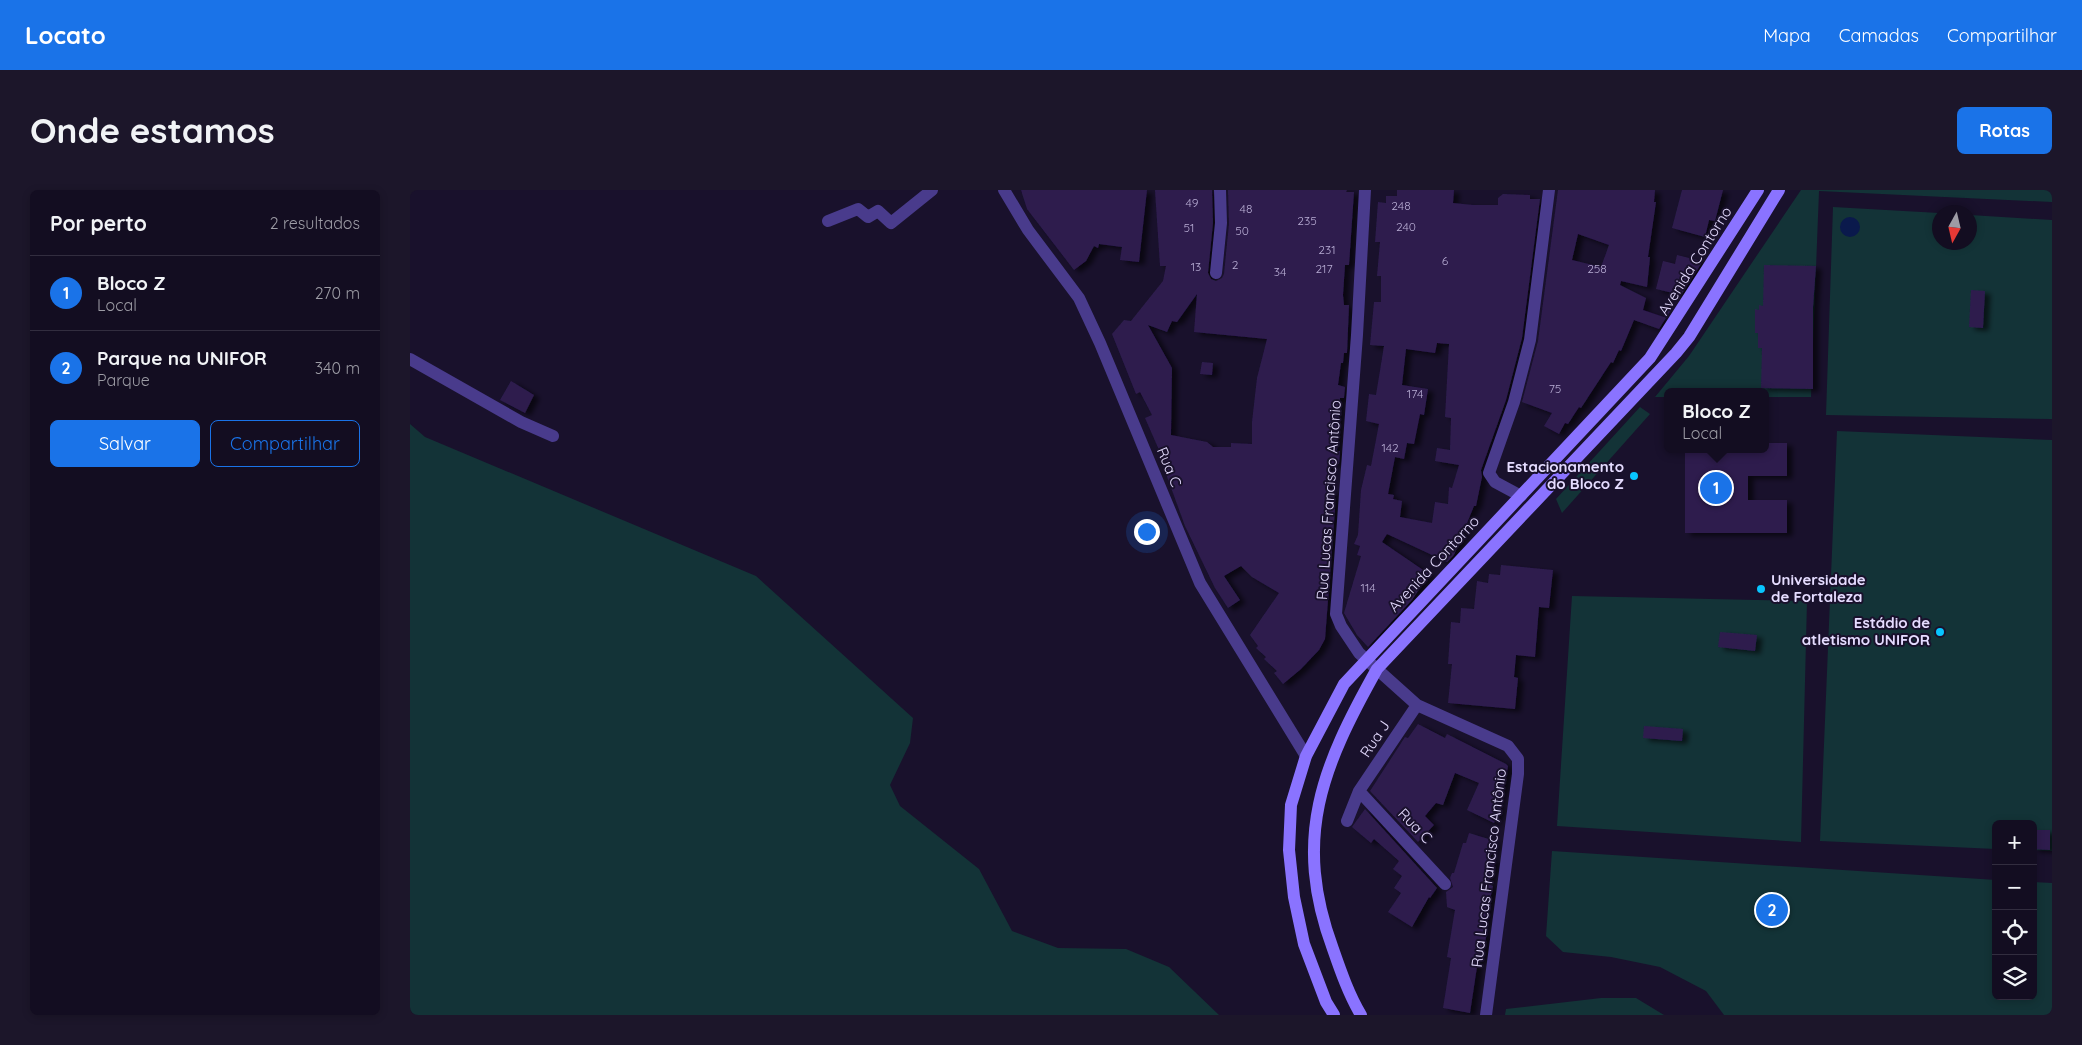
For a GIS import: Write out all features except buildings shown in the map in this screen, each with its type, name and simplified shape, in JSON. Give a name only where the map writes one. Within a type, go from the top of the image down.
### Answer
[{"type":"street","points":[[828,221],[858,209],[868,217],[878,211],[891,223],[932,190]]},
{"type":"street","name":"Rua C","points":[[1004,190],[1028,230],[1079,298],[1100,343],[1200,583],[1306,756]]},
{"type":"street","points":[[1216,272],[1221,223],[1220,190]]},
{"type":"street","name":"Rua Lucas Francisco Antônio","points":[[1365,190],[1357,335],[1336,614],[1341,626],[1359,653],[1417,705],[1508,746],[1515,754],[1519,766],[1486,1015]]},
{"type":"street","points":[[1521,496],[1495,482],[1489,473],[1514,402],[1530,340],[1549,190]]},
{"type":"street","name":"Avenida Contorno","points":[[1334,1015],[1326,1002],[1304,944],[1294,897],[1289,850],[1291,805],[1306,756],[1344,684],[1656,351],[1758,190]]},
{"type":"street","name":"Avenida Contorno","points":[[1362,1015],[1344,981],[1322,920],[1313,860],[1314,821],[1320,792],[1334,754],[1356,707],[1377,669],[1676,353],[1689,337],[1779,190]]},
{"type":"street","points":[[410,359],[521,422],[553,436]]},
{"type":"street","name":"Rua J","points":[[1347,821],[1359,791],[1417,705]]},
{"type":"street","name":"Rua C","points":[[1359,791],[1445,884]]},
{"type":"green space","points":[[1801,190],[2052,190],[2052,202],[1819,191],[1811,397],[1769,397],[1769,388],[1664,388],[1664,397],[1655,397],[1689,356]]},
{"type":"green space","points":[[1833,207],[1932,213],[1932,250],[1977,250],[1977,215],[2052,220],[2052,419],[1826,415]]},
{"type":"green space","points":[[1640,407],[1650,414],[1562,513],[1556,499]]},
{"type":"green space","points":[[410,424],[425,437],[756,576],[913,718],[910,743],[890,785],[900,806],[979,869],[1012,931],[1058,948],[1126,949],[1169,967],[1219,1015],[410,1015]]},
{"type":"green space","name":"Estádio de atletismo UNIFOR","points":[[1837,431],[2052,440],[2052,851],[2037,850],[2037,820],[1992,820],[1992,849],[1820,841]]},
{"type":"green space","points":[[1572,596],[1807,601],[1801,842],[1557,826]]},
{"type":"green space","points":[[1552,851],[1992,880],[1992,1000],[2037,1000],[2037,882],[2052,883],[2052,1015],[1724,1015],[1706,991],[1660,967],[1611,957],[1563,952],[1546,936]]},
{"type":"green space","points":[[1601,998],[1636,998],[1664,1015],[1505,1015],[1506,1009]]},
{"type":"shaded area","points":[[1850,217],[1857,220],[1860,227],[1857,234],[1850,237],[1843,234],[1840,227],[1843,220]]},
{"type":"place","name":"Estacionamento do Bloco Z","points":[[1634,476]]},
{"type":"place","name":"Bloco Z","points":[[1716,488]]},
{"type":"place","name":"Universidade de Fortaleza","points":[[1761,589]]},
{"type":"place","name":"Estádio de atletismo UNIFOR","points":[[1940,632]]},
{"type":"place","name":"Parque na UNIFOR","points":[[1772,910]]}]
